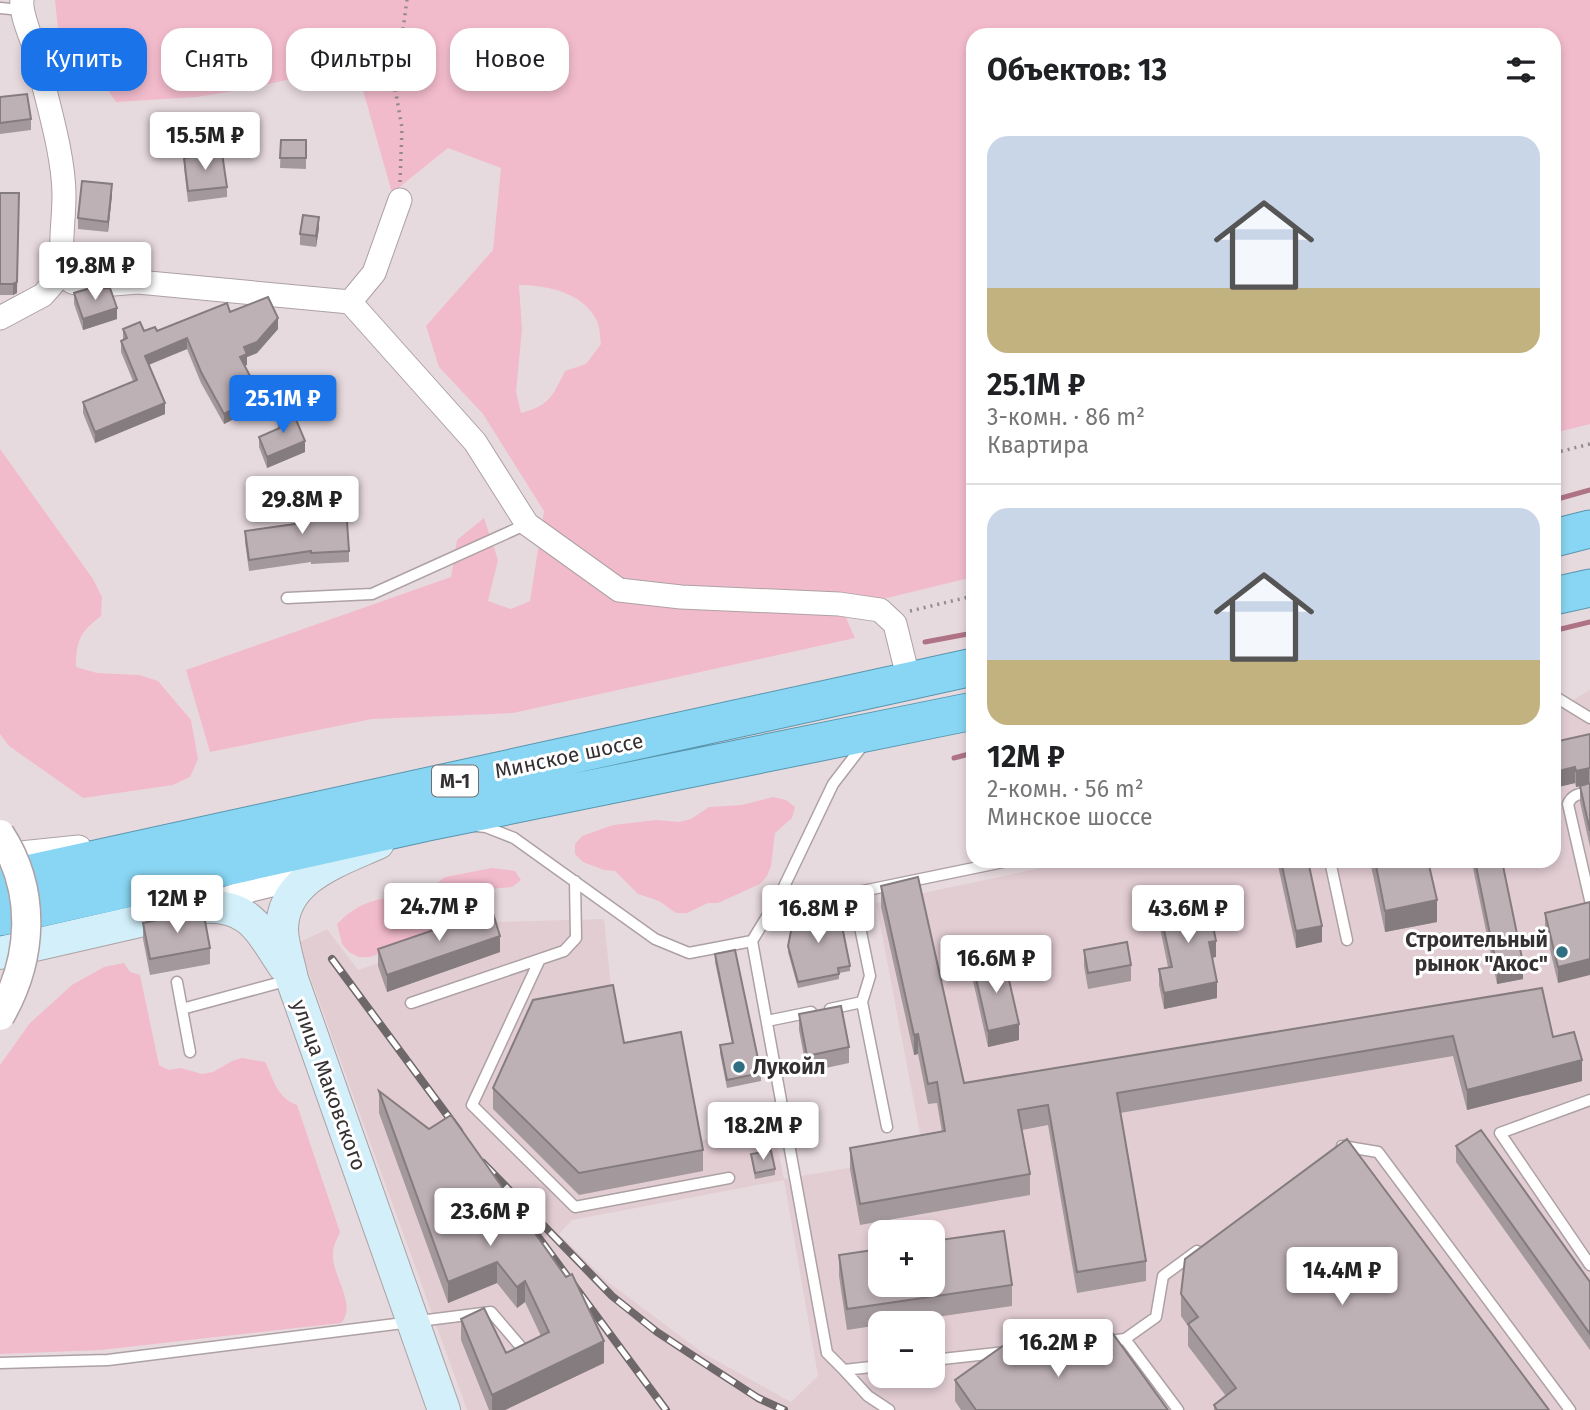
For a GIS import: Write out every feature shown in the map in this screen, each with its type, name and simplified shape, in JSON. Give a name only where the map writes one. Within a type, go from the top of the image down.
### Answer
[{"type":"highway","points":[[1561,536],[1590,530]]},
{"type":"highway","name":"Минское шоссе","points":[[0,880],[966,669]]},
{"type":"highway","name":"Минское шоссе","points":[[0,917],[423,823],[966,712]]},
{"type":"main road","name":"улица Маковского","points":[[423,823],[312,875],[294,891],[284,910],[282,933],[292,979],[444,1410]]},
{"type":"main road","points":[[0,953],[220,905],[231,907],[247,917],[264,936],[292,979]]},
{"type":"street","points":[[14,6],[31,33],[57,147],[64,195],[60,252],[63,272],[72,282],[89,286],[138,282],[350,302],[475,442],[527,524],[619,590],[681,597],[839,604],[880,610],[895,624],[909,681]]},
{"type":"street","points":[[350,302],[374,273],[400,200]]},
{"type":"street","points":[[0,318],[43,295],[63,272]]},
{"type":"street","points":[[0,855],[246,827]]},
{"type":"street","points":[[0,834],[16,864],[23,886],[27,932],[19,976],[0,1016]]},
{"type":"street","points":[[201,907],[251,890],[312,875]]},
{"type":"lane","points":[[288,598],[372,594],[527,524]]},
{"type":"lane","points":[[1561,700],[1590,717]]},
{"type":"lane","points":[[877,729],[833,784],[780,895],[752,941],[827,1353],[868,1396],[889,1410]]},
{"type":"lane","points":[[1590,792],[1570,798],[1568,804],[1590,900]]},
{"type":"lane","points":[[423,823],[486,827],[514,838],[655,939],[689,953],[752,941]]},
{"type":"lane","points":[[780,895],[853,894],[976,868]]},
{"type":"lane","points":[[1332,868],[1347,940]]},
{"type":"lane","points":[[411,1003],[564,951],[576,938],[575,881]]},
{"type":"lane","points":[[853,894],[870,976],[862,1002],[887,1128]]},
{"type":"lane","points":[[540,959],[472,1105],[575,1207],[729,1178]]},
{"type":"lane","points":[[182,1009],[292,979]]},
{"type":"lane","points":[[177,982],[190,1052]]},
{"type":"lane","points":[[766,1021],[862,1002]]},
{"type":"lane","points":[[1590,1100],[1500,1133],[1590,1265]]},
{"type":"lane","points":[[1327,1154],[1338,1146],[1378,1152],[1570,1410]]},
{"type":"lane","points":[[1043,1348],[1125,1339],[1156,1317],[1163,1276],[1207,1243]]},
{"type":"lane","points":[[0,1363],[108,1360],[414,1324],[491,1312],[521,1347]]},
{"type":"lane","points":[[1125,1339],[1178,1410]]},
{"type":"lane","points":[[945,1359],[1015,1351]]},
{"type":"lane","points":[[844,1370],[868,1367]]},
{"type":"path","points":[[400,200],[402,128],[395,88],[407,0]]},
{"type":"path","points":[[1561,451],[1590,444]]},
{"type":"path","points":[[887,617],[966,598]]},
{"type":"shaded area","points":[[55,0],[1590,0],[1590,424],[1561,431],[1561,28],[966,28],[966,579],[842,609],[855,638],[513,713],[372,719],[210,752],[186,670],[451,577],[457,540],[484,518],[498,560],[488,601],[511,609],[530,601],[544,511],[483,414],[439,367],[426,326],[493,250],[501,168],[448,148],[392,193],[363,91],[436,91],[436,28],[286,28],[286,80],[272,83],[272,28],[161,28],[161,91],[233,91],[197,97],[116,102],[108,91],[147,91],[147,28],[58,28]],"holes":[[[519,285],[564,292],[591,311],[597,321],[601,344],[586,364],[565,371],[549,399],[538,407],[521,413],[516,392],[522,329]]]},
{"type":"shaded area","points":[[0,449],[93,579],[102,597],[101,616],[88,627],[78,644],[76,667],[97,673],[139,675],[158,681],[191,720],[198,759],[190,777],[173,785],[83,798],[9,746],[0,734]]},
{"type":"shaded area","points":[[1590,690],[1590,1410],[467,1410],[298,943],[327,929],[358,970],[499,922],[604,919],[613,1006],[624,1064],[698,1141],[773,1126],[784,1179],[924,1155],[876,903],[1041,868],[1561,868],[1561,707]],"holes":[[[784,1180],[818,1376],[791,1402],[703,1353],[608,1282],[559,1234],[572,1220]]]},
{"type":"shaded area","points":[[773,797],[786,800],[795,807],[792,818],[775,833],[771,866],[767,876],[760,884],[718,903],[708,903],[687,913],[676,913],[659,901],[638,894],[615,871],[583,862],[575,854],[575,844],[582,836],[613,825],[656,820],[679,822],[691,819],[709,807],[742,805]]},
{"type":"shaded area","points":[[492,868],[515,871],[521,880],[512,887],[479,890],[450,923],[440,930],[419,934],[401,946],[370,957],[359,957],[349,952],[342,944],[337,924],[355,909],[385,898],[419,898],[445,877]]},
{"type":"shaded area","points":[[124,963],[130,972],[140,975],[159,1065],[169,1070],[181,1068],[202,1074],[213,1072],[242,1058],[265,1062],[280,1093],[297,1105],[340,1232],[334,1245],[333,1262],[347,1308],[341,1323],[101,1350],[0,1354],[0,1065],[30,1023],[72,985],[104,967]]},
{"type":"building","points":[[27,94],[31,119],[0,123],[0,97]]},
{"type":"building","points":[[281,140],[306,140],[306,158],[280,158]]},
{"type":"building","points":[[222,153],[227,187],[188,191],[184,158]]},
{"type":"building","points":[[82,181],[112,184],[108,222],[78,218]]},
{"type":"building","points":[[0,193],[19,193],[17,282],[13,284],[0,284]]},
{"type":"building","points":[[303,215],[319,217],[316,236],[300,234]]},
{"type":"building","points":[[110,288],[117,308],[83,319],[74,293],[87,289]]},
{"type":"building","points":[[268,297],[278,318],[257,342],[244,347],[247,354],[240,357],[260,395],[224,414],[201,372],[187,338],[145,356],[165,403],[95,432],[83,402],[137,380],[121,341],[127,338],[123,329],[140,322],[144,331],[155,327],[157,331],[227,303],[230,312]]},
{"type":"building","points":[[292,410],[305,441],[267,457],[259,437],[282,427],[277,416]]},
{"type":"building","points":[[346,507],[349,551],[311,551],[249,560],[245,531],[309,522],[309,509]]},
{"type":"building","points":[[1590,734],[1590,768],[1576,771],[1575,767],[1561,770],[1561,740]]},
{"type":"building","points":[[1590,783],[1590,831],[1580,786]]},
{"type":"building","points":[[1282,868],[1310,868],[1322,926],[1296,931]]},
{"type":"building","points":[[1376,868],[1430,868],[1437,900],[1385,911]]},
{"type":"building","points":[[1476,868],[1503,868],[1523,963],[1497,968]]},
{"type":"building","points":[[918,877],[964,1083],[1542,988],[1553,1037],[1574,1032],[1582,1060],[1467,1090],[1453,1036],[1117,1093],[1146,1261],[1077,1272],[1048,1105],[1018,1110],[1030,1174],[860,1204],[850,1148],[945,1131],[937,1082],[928,1084],[918,1034],[914,1035],[881,886]]},
{"type":"building","points":[[1207,897],[1216,941],[1209,942],[1217,982],[1164,993],[1159,969],[1172,967],[1159,907]]},
{"type":"building","points":[[1590,902],[1590,959],[1558,967],[1545,913]]},
{"type":"building","points":[[838,906],[850,966],[838,968],[839,974],[798,982],[788,946],[791,931],[798,919],[818,908],[818,911]]},
{"type":"building","points":[[203,910],[210,948],[150,959],[143,923]]},
{"type":"building","points":[[492,910],[500,936],[387,975],[378,949]]},
{"type":"building","points":[[1127,942],[1131,965],[1088,973],[1084,950]]},
{"type":"building","points":[[735,950],[761,1073],[727,1080],[720,1045],[733,1043],[715,954]]},
{"type":"building","points":[[1004,958],[1019,1024],[988,1031],[973,965]]},
{"type":"building","points":[[613,985],[624,1043],[681,1032],[703,1150],[579,1173],[493,1088],[533,1000]]},
{"type":"building","points":[[841,1006],[849,1047],[807,1056],[799,1014]]},
{"type":"building","points":[[379,1091],[429,1129],[451,1115],[566,1277],[572,1274],[604,1341],[492,1395],[461,1319],[484,1308],[506,1353],[549,1332],[525,1281],[517,1287],[497,1262],[448,1282]]},
{"type":"building","points":[[1481,1130],[1590,1282],[1590,1334],[1456,1146]]},
{"type":"building","points":[[1347,1139],[1549,1410],[1217,1410],[1214,1405],[1236,1388],[1188,1324],[1198,1317],[1181,1294],[1185,1259]]},
{"type":"building","points":[[771,1151],[775,1169],[755,1173],[751,1154]]},
{"type":"building","points":[[1004,1231],[1012,1285],[945,1295],[945,1239]]},
{"type":"building","points":[[868,1251],[868,1297],[930,1297],[847,1309],[839,1255]]},
{"type":"building","points":[[1052,1334],[1073,1362],[1113,1334],[1168,1410],[976,1410],[955,1380],[1014,1338]]},
{"type":"waterway","points":[[1561,498],[1590,490]]},
{"type":"waterway","points":[[1561,629],[1590,622]]},
{"type":"waterway","points":[[925,642],[966,634]]},
{"type":"waterway","points":[[954,758],[966,755]]},
{"type":"railway","points":[[332,959],[459,1131]]},
{"type":"railway","points":[[483,1163],[612,1296],[657,1332],[758,1398],[784,1410]]},
{"type":"railway","points":[[505,1192],[666,1410]]},
{"type":"place","name":"Строительный рынок \"Акос\"","points":[[1562,952]]},
{"type":"place","name":"Лукойл","points":[[739,1067]]}]
